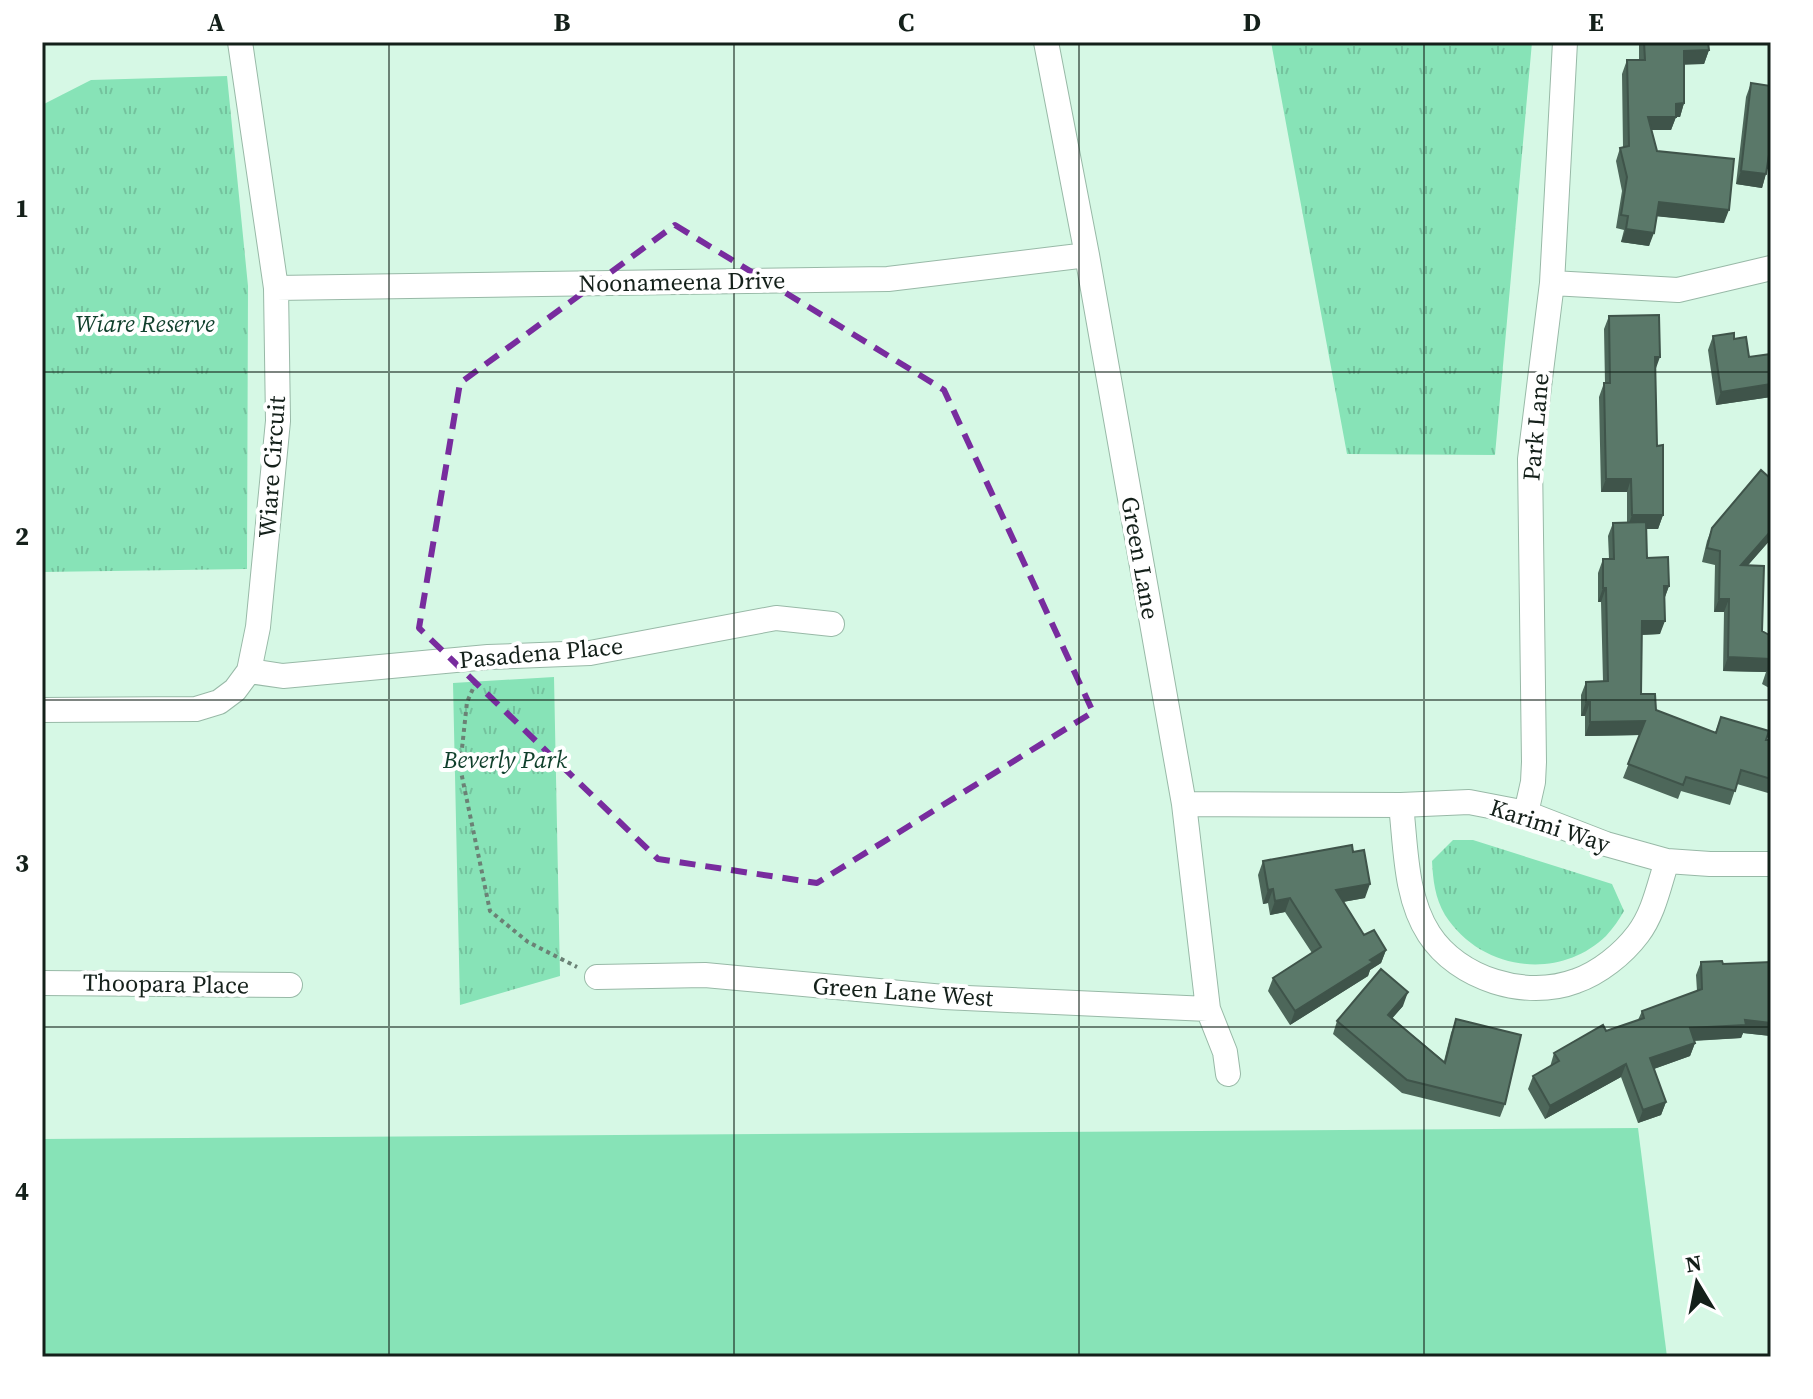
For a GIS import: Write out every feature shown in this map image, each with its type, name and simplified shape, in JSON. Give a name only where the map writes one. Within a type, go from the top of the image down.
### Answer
[{"type":"street","name":"Wiare Circuit","points":[[240,42],[276,288],[278,421],[258,627],[249,671]]},
{"type":"street","name":"Green Lane","points":[[1046,42],[1184,804],[1208,1009],[1225,1052],[1228,1074]]},
{"type":"street","name":"Park Lane","points":[[1526,813],[1534,762],[1530,459],[1552,283],[1565,42]]},
{"type":"street","name":"Noonameena Drive","points":[[276,288],[888,279],[1087,255]]},
{"type":"street","points":[[1552,283],[1678,290],[1771,268]]},
{"type":"street","name":"Pasadena Place","points":[[249,671],[283,676],[488,657],[590,653],[776,618],[832,624]]},
{"type":"street","points":[[42,710],[196,709],[219,702],[235,690],[249,671]]},
{"type":"street","name":"Karimi Way","points":[[1184,804],[1401,805],[1469,802],[1526,813],[1606,844],[1667,861],[1771,864]]},
{"type":"street","points":[[1401,805],[1413,900],[1429,934],[1440,948],[1463,966],[1500,984],[1535,988],[1575,982],[1609,962],[1645,925],[1667,861]]},
{"type":"street","name":"Green Lane West","points":[[597,977],[705,975],[944,997],[1208,1009]]},
{"type":"street","name":"Thoopara Place","points":[[42,983],[290,985]]},
{"type":"path","points":[[488,657],[467,702],[460,767],[490,911],[528,942],[597,977]]},
{"type":"highlighted area","points":[[675,225],[944,390],[1093,712],[817,883],[658,859],[419,628],[460,383]]},
{"type":"green space","points":[[1271,42],[1532,42],[1495,455],[1347,454]]},
{"type":"green space","name":"Wiare Reserve","points":[[227,76],[248,286],[247,569],[42,572],[42,105],[91,80]]},
{"type":"green space","name":"Beverly Park","points":[[554,677],[560,976],[460,1005],[453,683]]},
{"type":"green space","points":[[1453,840],[1473,840],[1612,884],[1624,911],[1606,936],[1587,951],[1566,960],[1543,964],[1499,958],[1478,948],[1460,934],[1439,902],[1432,861]]},
{"type":"green space","points":[[1638,1128],[1667,1357],[42,1357],[42,1139]]},
{"type":"building","points":[[1644,42],[1708,42],[1709,50],[1684,51],[1684,103],[1676,104],[1676,117],[1648,117],[1657,151],[1734,159],[1729,210],[1659,202],[1654,233],[1626,229],[1628,216],[1621,215],[1627,177],[1620,148],[1629,146],[1627,60],[1645,60]]},
{"type":"building","points":[[1751,83],[1771,86],[1771,155],[1766,174],[1741,171]]},
{"type":"building","points":[[1659,315],[1660,357],[1655,357],[1657,446],[1663,445],[1663,515],[1632,515],[1631,479],[1606,479],[1604,383],[1610,383],[1609,316]]},
{"type":"building","points":[[1734,333],[1734,339],[1746,337],[1749,357],[1771,354],[1771,384],[1721,392],[1713,336]]},
{"type":"building","points":[[1761,470],[1771,479],[1771,531],[1741,565],[1764,566],[1762,631],[1771,636],[1771,659],[1728,657],[1729,599],[1719,599],[1720,551],[1707,548],[1712,528]]},
{"type":"building","points":[[1646,522],[1647,558],[1668,557],[1669,586],[1664,586],[1665,621],[1642,621],[1641,694],[1655,694],[1656,710],[1716,733],[1721,717],[1769,731],[1766,740],[1771,740],[1771,779],[1741,770],[1735,791],[1686,777],[1683,785],[1628,764],[1645,721],[1590,722],[1586,682],[1608,681],[1603,559],[1614,559],[1613,523]]},
{"type":"building","points":[[1352,845],[1353,852],[1364,850],[1370,884],[1336,890],[1364,935],[1374,930],[1386,950],[1370,960],[1373,962],[1295,1011],[1273,978],[1321,947],[1290,898],[1275,901],[1273,889],[1268,890],[1263,861]]},
{"type":"building","points":[[1722,961],[1723,964],[1771,962],[1771,1023],[1745,1020],[1746,1025],[1690,1028],[1695,1043],[1650,1058],[1666,1102],[1643,1110],[1626,1064],[1550,1106],[1533,1076],[1559,1061],[1554,1053],[1603,1025],[1606,1031],[1644,1018],[1642,1011],[1702,989],[1701,962]]},
{"type":"building","points":[[1381,969],[1408,992],[1388,1015],[1445,1063],[1456,1019],[1521,1035],[1505,1104],[1407,1080],[1337,1021]]}]
